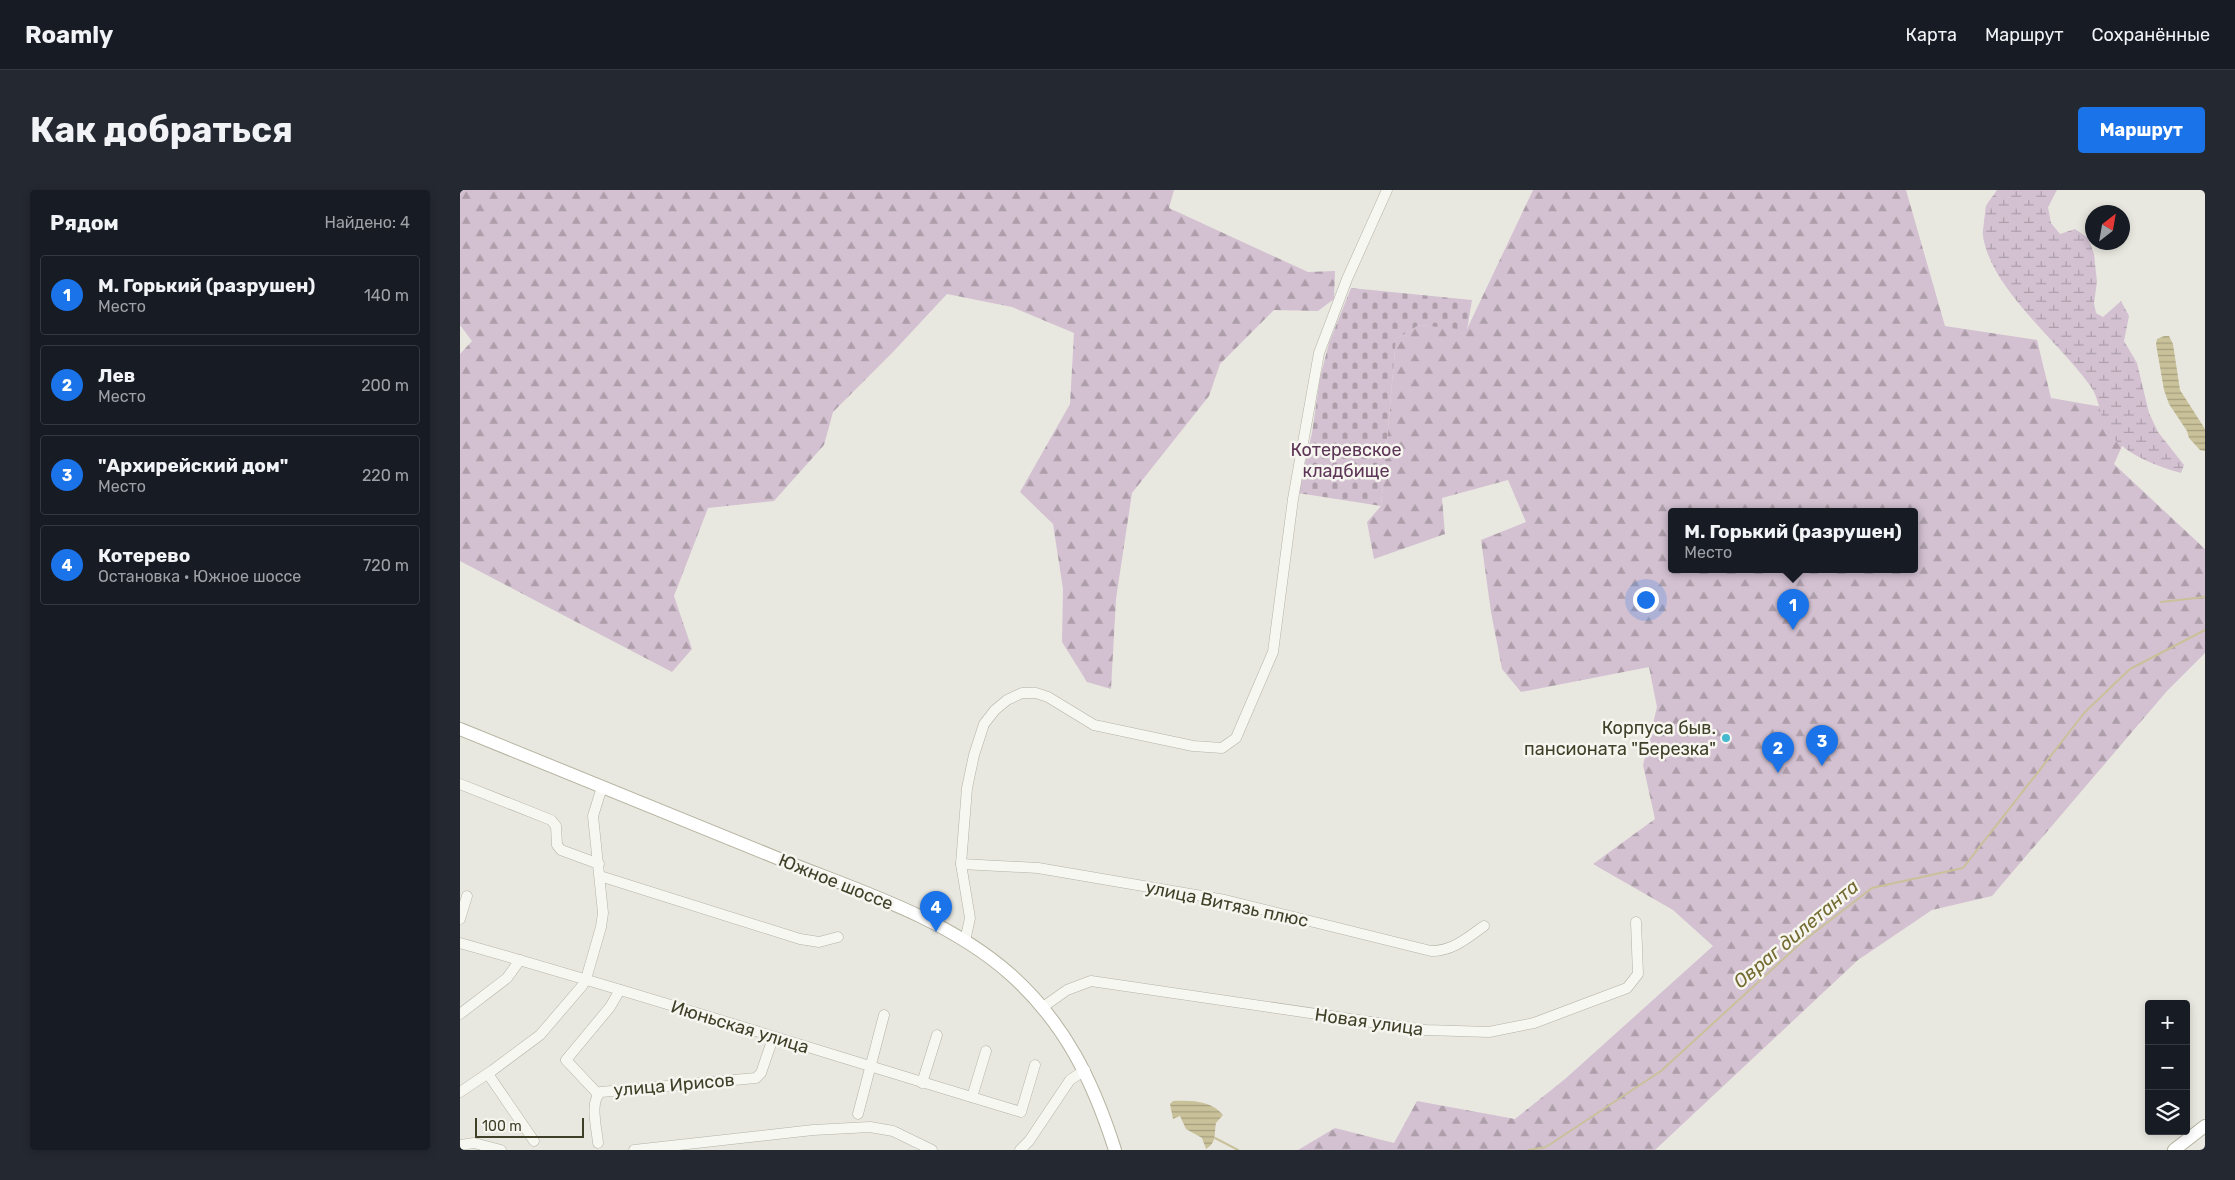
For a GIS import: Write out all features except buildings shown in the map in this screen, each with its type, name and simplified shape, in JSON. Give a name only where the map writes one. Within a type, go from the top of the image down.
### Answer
[{"type":"main road","name":"Южное шоссе","points":[[460,729],[895,906],[965,941],[1008,972],[1043,1008],[1067,1039],[1085,1070],[1115,1150]]},
{"type":"main road","points":[[2174,1150],[2205,1126]]},
{"type":"street","points":[[965,941],[970,918],[961,864],[966,797],[974,755],[984,724],[995,710],[1022,693],[1036,693],[1048,696],[1094,725],[1193,746],[1222,748],[1236,738],[1274,652],[1293,500],[1319,353],[1344,288],[1388,190]]},
{"type":"street","points":[[460,784],[551,820],[556,826],[557,845],[561,850],[599,864]]},
{"type":"street","points":[[460,1092],[488,1074],[540,1035],[586,979],[601,927],[600,876],[593,816],[602,787]]},
{"type":"street","name":"улица Витязь плюс","points":[[961,864],[1038,868],[1225,900],[1431,951],[1443,951],[1453,947],[1484,926]]},
{"type":"street","points":[[600,876],[800,939],[819,942],[838,937]]},
{"type":"street","points":[[460,919],[467,896]]},
{"type":"street","name":"Новая улица","points":[[1043,1008],[1067,990],[1091,981],[1426,1030],[1489,1032],[1534,1023],[1627,988],[1638,974],[1636,922]]},
{"type":"street","name":"Июньская улица","points":[[460,943],[586,979],[773,1038],[1020,1112],[1035,1065]]},
{"type":"street","points":[[460,1014],[507,978],[520,960]]},
{"type":"street","points":[[598,1094],[566,1060],[610,1007],[620,990]]},
{"type":"street","points":[[858,1114],[884,1015]]},
{"type":"street","points":[[922,1082],[937,1035]]},
{"type":"street","name":"улица Ирисов","points":[[598,1143],[595,1103],[598,1094],[602,1092],[756,1078],[761,1073],[773,1038]]},
{"type":"street","points":[[972,1097],[986,1051]]},
{"type":"street","points":[[1020,1150],[1029,1141],[1070,1080],[1085,1070]]},
{"type":"street","points":[[488,1074],[534,1142]]},
{"type":"street","points":[[634,1150],[813,1130],[870,1127],[893,1131],[932,1150]]},
{"type":"street","points":[[460,1145],[474,1143],[501,1150]]},
{"type":"green space","points":[[460,190],[1174,190],[1169,208],[1308,272],[1335,271],[1334,299],[1318,311],[1274,310],[1220,364],[1209,396],[1132,493],[1116,599],[1111,689],[1087,682],[1062,642],[1063,589],[1053,524],[1020,492],[1070,404],[1074,333],[1012,307],[947,294],[833,412],[824,445],[774,501],[708,508],[674,596],[692,649],[672,672],[460,561],[460,354],[472,341],[460,325]]},
{"type":"green space","points":[[1533,190],[1906,190],[1945,326],[2037,340],[2051,398],[2137,413],[2114,464],[2205,549],[2205,653],[2167,691],[1992,896],[1932,910],[1858,960],[1655,1150],[1298,1150],[1335,1128],[1394,1143],[1417,1101],[1515,1119],[1565,1079],[1713,946],[1673,910],[1593,864],[1655,819],[1643,765],[1657,707],[1649,667],[1521,692],[1502,669],[1491,612],[1481,540],[1526,522],[1508,480],[1442,498],[1445,534],[1374,559],[1367,522],[1381,506],[1396,339],[1419,325],[1467,329]]},
{"type":"green space","points":[[1997,190],[2057,190],[2048,207],[2051,223],[2060,234],[2075,229],[2085,236],[2085,250],[2092,250],[2097,282],[2094,303],[2096,313],[2103,317],[2121,301],[2129,316],[2124,341],[2137,363],[2149,413],[2158,432],[2184,465],[2181,473],[2163,468],[2128,451],[2109,433],[2103,421],[2095,393],[2091,387],[2013,296],[1999,276],[1989,256],[1983,234],[1986,206]]},
{"type":"green space","name":"Котеревское кладбище","points":[[1351,288],[1472,300],[1467,330],[1419,325],[1396,339],[1381,506],[1298,493],[1312,433],[1320,378],[1329,343]]},
{"type":"shaded area","points":[[2169,336],[2173,344],[2180,390],[2205,429],[2205,451],[2200,450],[2189,438],[2187,431],[2169,404],[2164,390],[2156,344],[2157,339]]},
{"type":"shaded area","points":[[1173,1101],[1200,1102],[1213,1106],[1223,1115],[1216,1123],[1210,1147],[1206,1149],[1202,1138],[1186,1129],[1180,1116],[1173,1119],[1170,1104]]},
{"type":"waterway","points":[[2161,602],[2205,597]]},
{"type":"waterway","name":"Овраг дилетанта","points":[[1529,1150],[1546,1147],[1661,1071],[1802,942],[1872,888],[1963,868],[2085,712],[2130,669],[2205,630]]},
{"type":"waterway","points":[[1215,1138],[1238,1150]]},
{"type":"place","name":"М. Горький (разрушен)","points":[[1793,630]]},
{"type":"place","name":"Корпуса быв. пансионата \"Березка\"","points":[[1726,738]]},
{"type":"place","name":"\"Архирейский дом\"","points":[[1822,766]]},
{"type":"place","name":"Лев","points":[[1778,773]]},
{"type":"place","name":"Котерево","points":[[936,932]]}]
